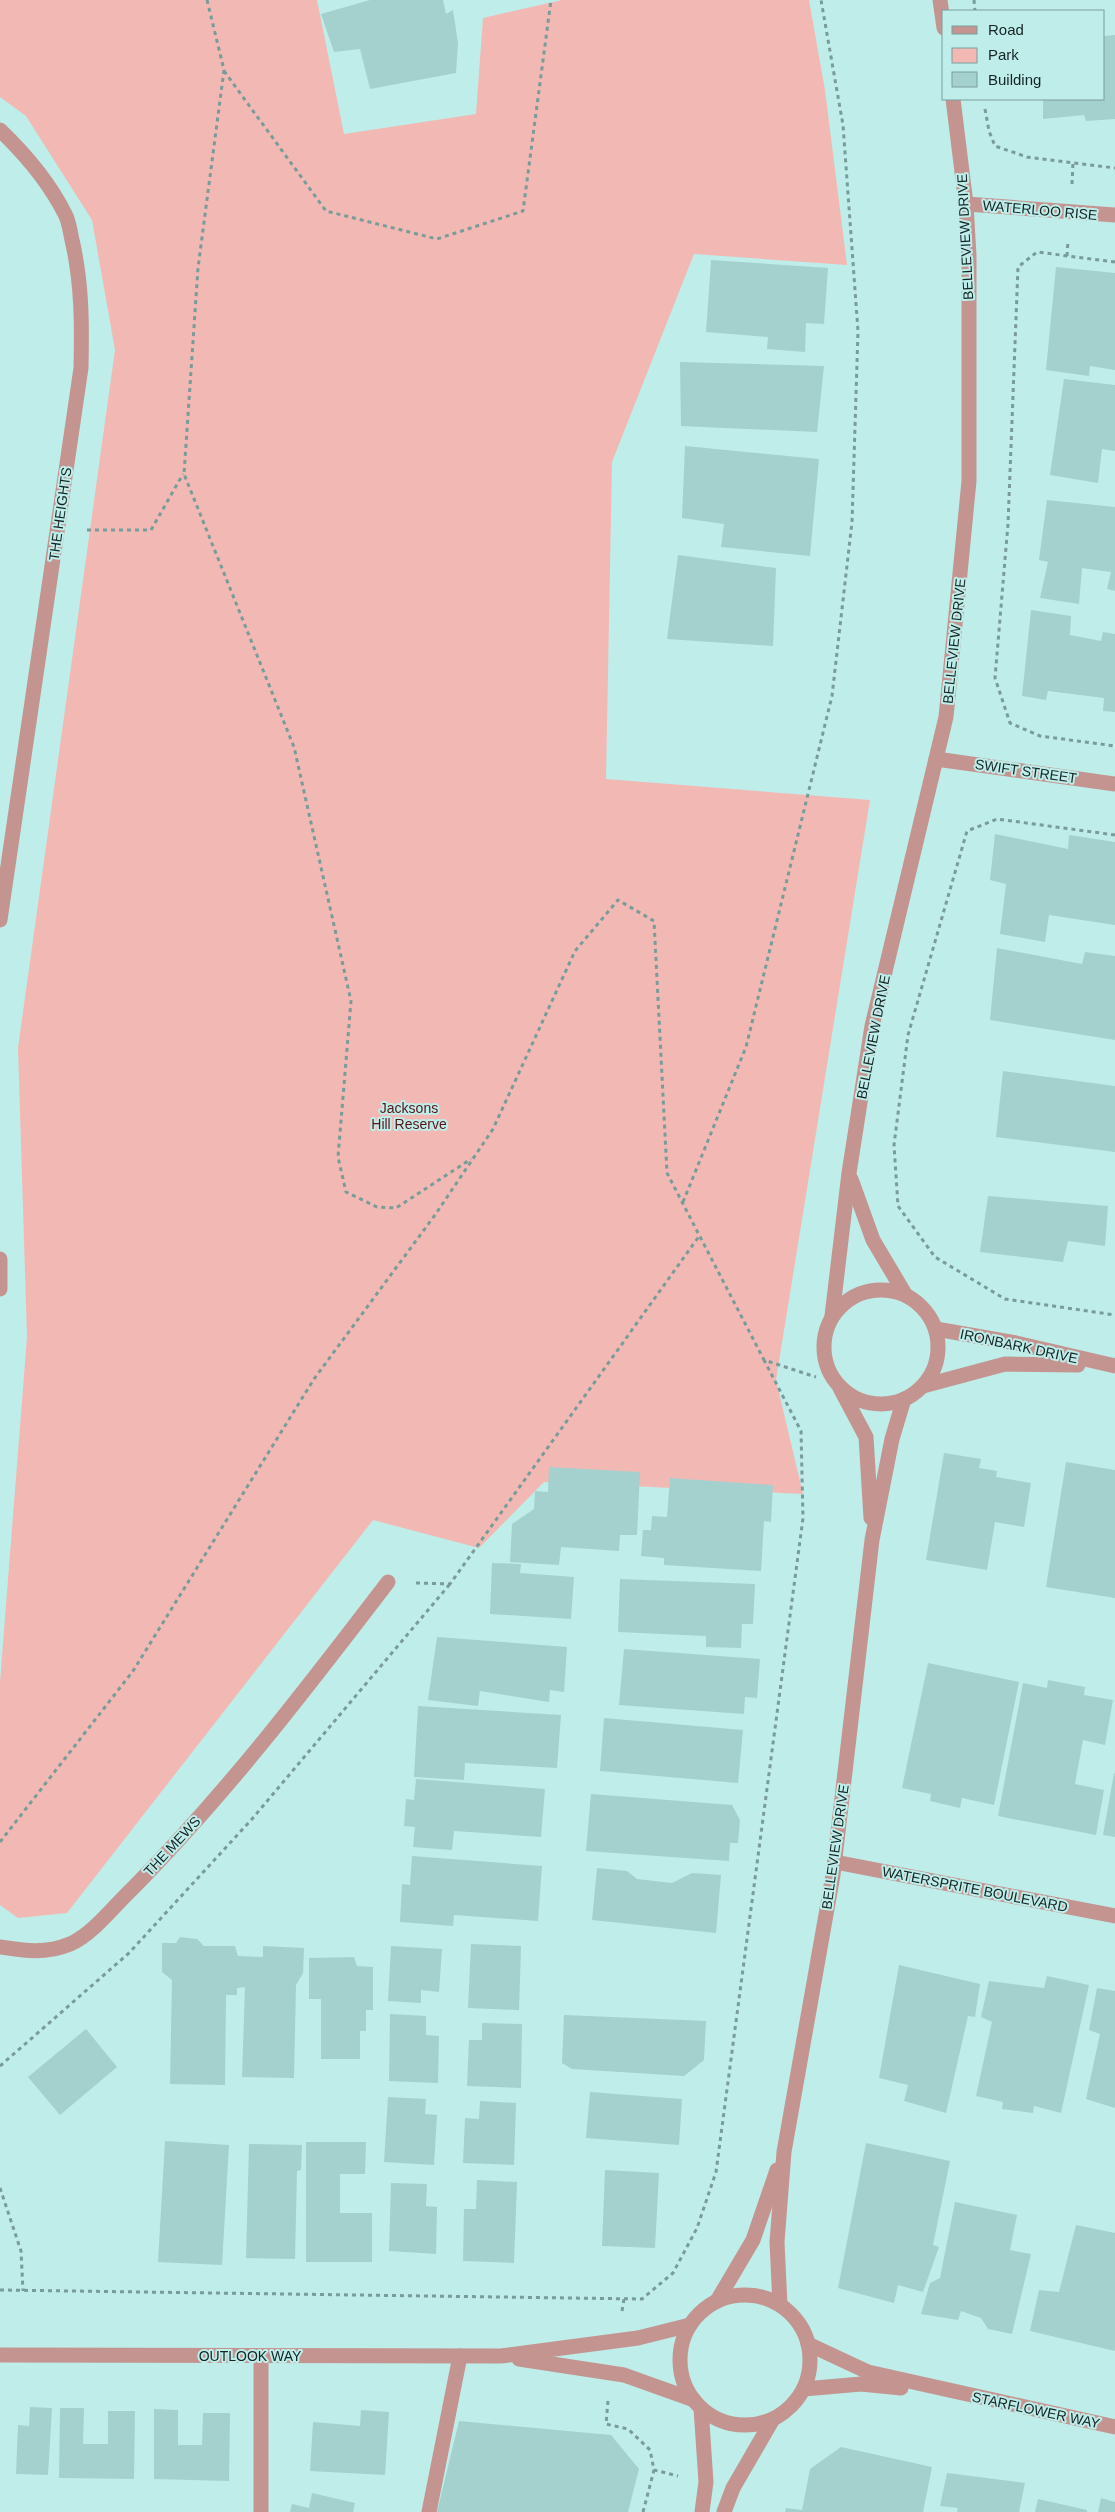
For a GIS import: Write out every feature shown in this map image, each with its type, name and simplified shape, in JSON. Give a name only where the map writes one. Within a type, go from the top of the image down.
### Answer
[{"type":"street","points":[[940,0],[942,14]]},
{"type":"street","name":"BELLEVIEW DRIVE","points":[[832,1316],[849,1173],[872,1026],[946,717],[970,481],[970,256],[966,204],[953,100]]},
{"type":"street","name":"THE HEIGHTS","points":[[0,130],[21,150],[48,185],[66,215],[78,265],[82,314],[81,368],[0,920]]},
{"type":"street","name":"WATERLOO RISE","points":[[966,204],[1115,216]]},
{"type":"street","name":"SWIFT STREET","points":[[936,759],[1115,784]]},
{"type":"street","name":"BELLEVIEW DRIVE","points":[[849,1173],[873,1240],[905,1294]]},
{"type":"street","points":[[0,1258],[0,1289]]},
{"type":"street","points":[[872,1290],[888,1290],[905,1294],[929,1314],[936,1329],[939,1344],[932,1374],[923,1386],[904,1399],[887,1404],[869,1403],[852,1396],[838,1384],[828,1369],[824,1351],[825,1333],[832,1316],[843,1304],[856,1295],[872,1290]]},
{"type":"street","name":"IRONBARK DRIVE","points":[[936,1329],[1016,1343],[1109,1366]]},
{"type":"street","name":"IRONBARK DRIVE","points":[[923,1386],[1004,1364],[1109,1366]]},
{"type":"street","name":"BELLEVIEW DRIVE","points":[[838,1384],[866,1437],[872,1540]]},
{"type":"street","name":"BELLEVIEW DRIVE","points":[[780,2305],[777,2242],[784,2152],[835,1862],[872,1540],[892,1439],[904,1399]]},
{"type":"street","name":"THE MEWS","points":[[0,1947],[46,1951],[72,1944],[94,1927],[186,1834],[310,1683],[388,1582]]},
{"type":"street","name":"WATERSPRITE BOULEVARD","points":[[835,1862],[1115,1916]]},
{"type":"street","name":"BELLEVIEW DRIVE","points":[[717,2301],[753,2240],[784,2152]]},
{"type":"street","points":[[738,2295],[760,2296],[787,2310],[801,2327],[808,2344],[810,2366],[804,2389],[785,2410],[773,2419],[750,2425],[715,2418],[697,2404],[685,2386],[680,2370],[681,2346],[690,2325],[702,2311],[717,2301],[738,2295]]},
{"type":"street","name":"OUTLOOK WAY","points":[[0,2355],[501,2356],[638,2338],[690,2325]]},
{"type":"street","name":"STARFLOWER WAY","points":[[808,2344],[868,2372],[1115,2427]]},
{"type":"street","points":[[261,2512],[262,2356]]},
{"type":"street","points":[[429,2512],[460,2356]]},
{"type":"street","name":"OUTLOOK WAY","points":[[501,2356],[624,2375],[697,2404]]},
{"type":"street","name":"STARFLOWER WAY","points":[[804,2389],[861,2384],[957,2393]]},
{"type":"street","points":[[697,2404],[706,2482],[702,2512]]},
{"type":"street","points":[[724,2512],[733,2488],[773,2419]]},
{"type":"path","points":[[207,0],[224,70],[198,268],[184,474],[296,757],[351,1001],[338,1157],[346,1192],[377,1207],[396,1208],[474,1157]]},
{"type":"path","points":[[224,70],[326,212],[437,239],[523,211],[551,0]]},
{"type":"path","points":[[683,1203],[748,1038],[832,696],[852,522],[858,331],[843,125],[821,0]]},
{"type":"path","points":[[985,107],[989,131],[995,146],[1027,157],[1115,168]]},
{"type":"path","points":[[1115,262],[1037,252],[1018,267],[1008,524],[995,678],[1010,723],[1040,736],[1115,746]]},
{"type":"path","points":[[57,530],[151,530],[184,474]]},
{"type":"path","points":[[1115,835],[997,819],[967,831],[908,1035],[894,1145],[898,1206],[936,1257],[1005,1299],[1115,1315]]},
{"type":"path","points":[[0,1842],[133,1671],[314,1379],[435,1215],[493,1129],[575,951],[618,900],[654,921],[667,1173],[801,1431],[803,1518],[716,2172],[697,2228],[673,2273],[642,2299],[0,2290]]},
{"type":"path","points":[[0,2066],[129,1953],[252,1819],[450,1584],[700,1234]]},
{"type":"path","points":[[764,1360],[838,1384]]},
{"type":"path","points":[[388,1582],[450,1584]]},
{"type":"path","points":[[0,2188],[20,2251],[23,2291]]},
{"type":"path","points":[[643,2512],[654,2470]]},
{"type":"green space","name":"Jacksons Hill Reserve","points":[[0,0],[317,0],[344,134],[476,114],[483,18],[562,0],[809,0],[825,90],[847,265],[694,254],[612,462],[606,779],[870,800],[776,1380],[803,1494],[544,1482],[479,1548],[373,1520],[67,1913],[18,1918],[0,1905],[0,1682],[27,1337],[18,1048],[115,350],[92,220],[26,116],[0,97]]},
{"type":"building","points":[[370,0],[443,0],[446,14],[453,10],[458,43],[456,73],[370,89],[360,49],[334,52],[321,14]]},
{"type":"building","points":[[1115,35],[1115,119],[1086,121],[1084,115],[1043,119],[1043,100],[1105,100],[1105,36]]},
{"type":"building","points":[[711,260],[828,268],[824,324],[806,323],[805,352],[767,349],[768,337],[706,332]]},
{"type":"building","points":[[1056,267],[1115,273],[1115,370],[1090,366],[1089,376],[1046,370]]},
{"type":"building","points":[[680,362],[824,366],[817,432],[681,426]]},
{"type":"building","points":[[1064,379],[1115,385],[1115,451],[1102,449],[1098,483],[1050,475]]},
{"type":"building","points":[[685,446],[819,459],[810,556],[721,547],[724,524],[682,518]]},
{"type":"building","points":[[1047,500],[1115,507],[1115,591],[1107,589],[1111,572],[1082,568],[1079,604],[1040,598],[1048,562],[1039,560]]},
{"type":"building","points":[[678,555],[776,568],[773,646],[667,639]]},
{"type":"building","points":[[1031,610],[1071,616],[1070,635],[1101,641],[1103,632],[1115,634],[1115,712],[1103,711],[1104,698],[1048,691],[1046,700],[1022,696]]},
{"type":"building","points":[[995,834],[1068,849],[1069,835],[1115,842],[1115,925],[1049,915],[1045,942],[1000,934],[1006,884],[990,880]]},
{"type":"building","points":[[997,948],[1082,964],[1085,952],[1115,956],[1115,1040],[990,1020]]},
{"type":"building","points":[[1003,1071],[1115,1086],[1115,1152],[996,1137]]},
{"type":"building","points":[[988,1196],[1108,1206],[1105,1246],[1068,1241],[1063,1262],[980,1252]]},
{"type":"building","points":[[944,1453],[981,1459],[979,1468],[997,1471],[996,1477],[1031,1483],[1024,1527],[995,1522],[987,1570],[926,1560]]},
{"type":"building","points":[[1066,1462],[1115,1470],[1115,1598],[1046,1587]]},
{"type":"building","points":[[549,1467],[640,1472],[637,1535],[620,1535],[619,1551],[561,1547],[559,1565],[510,1562],[512,1524],[534,1509],[535,1491],[548,1492]]},
{"type":"building","points":[[670,1478],[773,1485],[771,1522],[764,1521],[761,1571],[664,1565],[664,1558],[641,1556],[643,1530],[651,1530],[652,1516],[667,1517]]},
{"type":"building","points":[[492,1563],[521,1564],[520,1573],[574,1577],[571,1619],[490,1614]]},
{"type":"building","points":[[620,1579],[755,1584],[753,1624],[742,1624],[741,1648],[706,1647],[706,1636],[618,1632]]},
{"type":"building","points":[[437,1637],[567,1647],[564,1692],[550,1690],[549,1702],[480,1691],[478,1706],[428,1700]]},
{"type":"building","points":[[624,1649],[760,1659],[757,1698],[745,1697],[744,1714],[619,1705]]},
{"type":"building","points":[[928,1663],[1019,1682],[994,1805],[962,1798],[960,1808],[930,1801],[931,1794],[902,1788]]},
{"type":"building","points":[[1048,1680],[1085,1687],[1084,1695],[1113,1700],[1105,1745],[1083,1740],[1075,1784],[1104,1790],[1096,1835],[998,1816],[1023,1683],[1047,1688]]},
{"type":"building","points":[[418,1706],[561,1715],[557,1768],[465,1763],[464,1780],[414,1777]]},
{"type":"building","points":[[604,1718],[743,1730],[738,1783],[600,1771]]},
{"type":"building","points":[[1115,1773],[1115,1837],[1103,1835]]},
{"type":"building","points":[[416,1779],[545,1789],[541,1837],[454,1831],[452,1850],[413,1847],[415,1827],[404,1826],[406,1799],[414,1800]]},
{"type":"building","points":[[591,1794],[732,1805],[740,1820],[738,1843],[730,1843],[729,1861],[586,1851]]},
{"type":"building","points":[[412,1856],[542,1866],[538,1921],[454,1915],[453,1926],[400,1922],[402,1884],[410,1885]]},
{"type":"building","points":[[597,1868],[627,1871],[637,1879],[672,1883],[692,1873],[721,1875],[716,1933],[592,1920]]},
{"type":"building","points":[[180,1937],[197,1939],[204,1946],[235,1946],[238,1956],[263,1957],[263,1946],[304,1948],[303,1973],[296,1985],[294,2078],[242,2077],[245,1987],[237,1988],[237,1995],[226,1995],[225,2085],[170,2084],[172,1980],[162,1972],[162,1943],[176,1943]]},
{"type":"building","points":[[471,1944],[521,1946],[519,2010],[468,2008]]},
{"type":"building","points":[[391,1946],[442,1949],[439,1992],[421,1990],[421,2003],[388,2001]]},
{"type":"building","points":[[354,1957],[357,1966],[373,1967],[373,2010],[366,2010],[366,2031],[360,2031],[360,2059],[321,2059],[321,1999],[309,1999],[309,1958]]},
{"type":"building","points":[[899,1965],[980,1984],[975,2017],[968,2016],[946,2113],[904,2101],[908,2085],[879,2078]]},
{"type":"building","points":[[1047,1976],[1089,1985],[1061,2113],[1034,2106],[1033,2113],[1002,2109],[1003,2102],[976,2096],[992,2022],[981,2017],[989,1981],[1044,1988]]},
{"type":"building","points":[[1097,1988],[1115,1991],[1115,2108],[1086,2099],[1100,2034],[1089,2030]]},
{"type":"building","points":[[390,2014],[426,2016],[426,2035],[439,2036],[438,2083],[389,2081]]},
{"type":"building","points":[[564,2015],[706,2021],[704,2060],[684,2076],[572,2069],[562,2063]]},
{"type":"building","points":[[482,2023],[522,2024],[521,2088],[467,2086],[469,2040],[482,2040]]},
{"type":"building","points":[[86,2029],[117,2067],[60,2115],[28,2077]]},
{"type":"building","points":[[590,2092],[682,2099],[679,2145],[586,2138]]},
{"type":"building","points":[[388,2097],[426,2099],[425,2114],[437,2115],[434,2165],[384,2162]]},
{"type":"building","points":[[480,2101],[516,2103],[514,2165],[463,2163],[465,2118],[479,2119]]},
{"type":"building","points":[[165,2141],[229,2145],[222,2265],[158,2262]]},
{"type":"building","points":[[306,2142],[366,2142],[365,2174],[340,2174],[340,2213],[372,2213],[372,2262],[306,2262]]},
{"type":"building","points":[[866,2143],[950,2161],[933,2245],[939,2247],[923,2292],[898,2285],[894,2303],[838,2288]]},
{"type":"building","points":[[249,2144],[302,2145],[301,2170],[297,2171],[295,2259],[246,2258]]},
{"type":"building","points":[[605,2170],[659,2173],[655,2248],[602,2246]]},
{"type":"building","points":[[477,2180],[517,2182],[514,2263],[463,2261],[464,2209],[476,2209]]},
{"type":"building","points":[[391,2183],[427,2184],[426,2206],[437,2207],[436,2254],[389,2251]]},
{"type":"building","points":[[955,2202],[1017,2215],[1010,2250],[1031,2254],[1012,2334],[988,2329],[981,2318],[961,2311],[958,2320],[921,2314],[930,2283],[940,2278]]},
{"type":"building","points":[[1076,2225],[1115,2233],[1115,2351],[1030,2331],[1039,2290],[1059,2292]]},
{"type":"building","points":[[30,2407],[52,2408],[48,2475],[16,2474],[18,2425],[29,2426]]},
{"type":"building","points":[[60,2408],[84,2408],[83,2444],[108,2444],[108,2411],[135,2411],[134,2479],[59,2478]]},
{"type":"building","points":[[154,2409],[178,2410],[178,2445],[202,2445],[203,2413],[230,2413],[229,2481],[154,2479]]},
{"type":"building","points":[[361,2410],[389,2412],[385,2475],[310,2471],[313,2422],[360,2426]]},
{"type":"building","points":[[459,2421],[611,2435],[639,2469],[628,2512],[437,2512]]},
{"type":"building","points":[[841,2447],[932,2467],[923,2512],[785,2512],[786,2508],[802,2510],[810,2469]]},
{"type":"building","points":[[947,2473],[1025,2483],[1019,2512],[957,2512],[958,2508],[940,2506]]},
{"type":"building","points":[[312,2493],[355,2503],[353,2512],[290,2512],[292,2504],[309,2508]]},
{"type":"building","points":[[1101,2498],[1115,2502],[1115,2512],[1098,2512]]},
{"type":"building","points":[[1038,2499],[1087,2510],[1087,2512],[1035,2512]]}]
